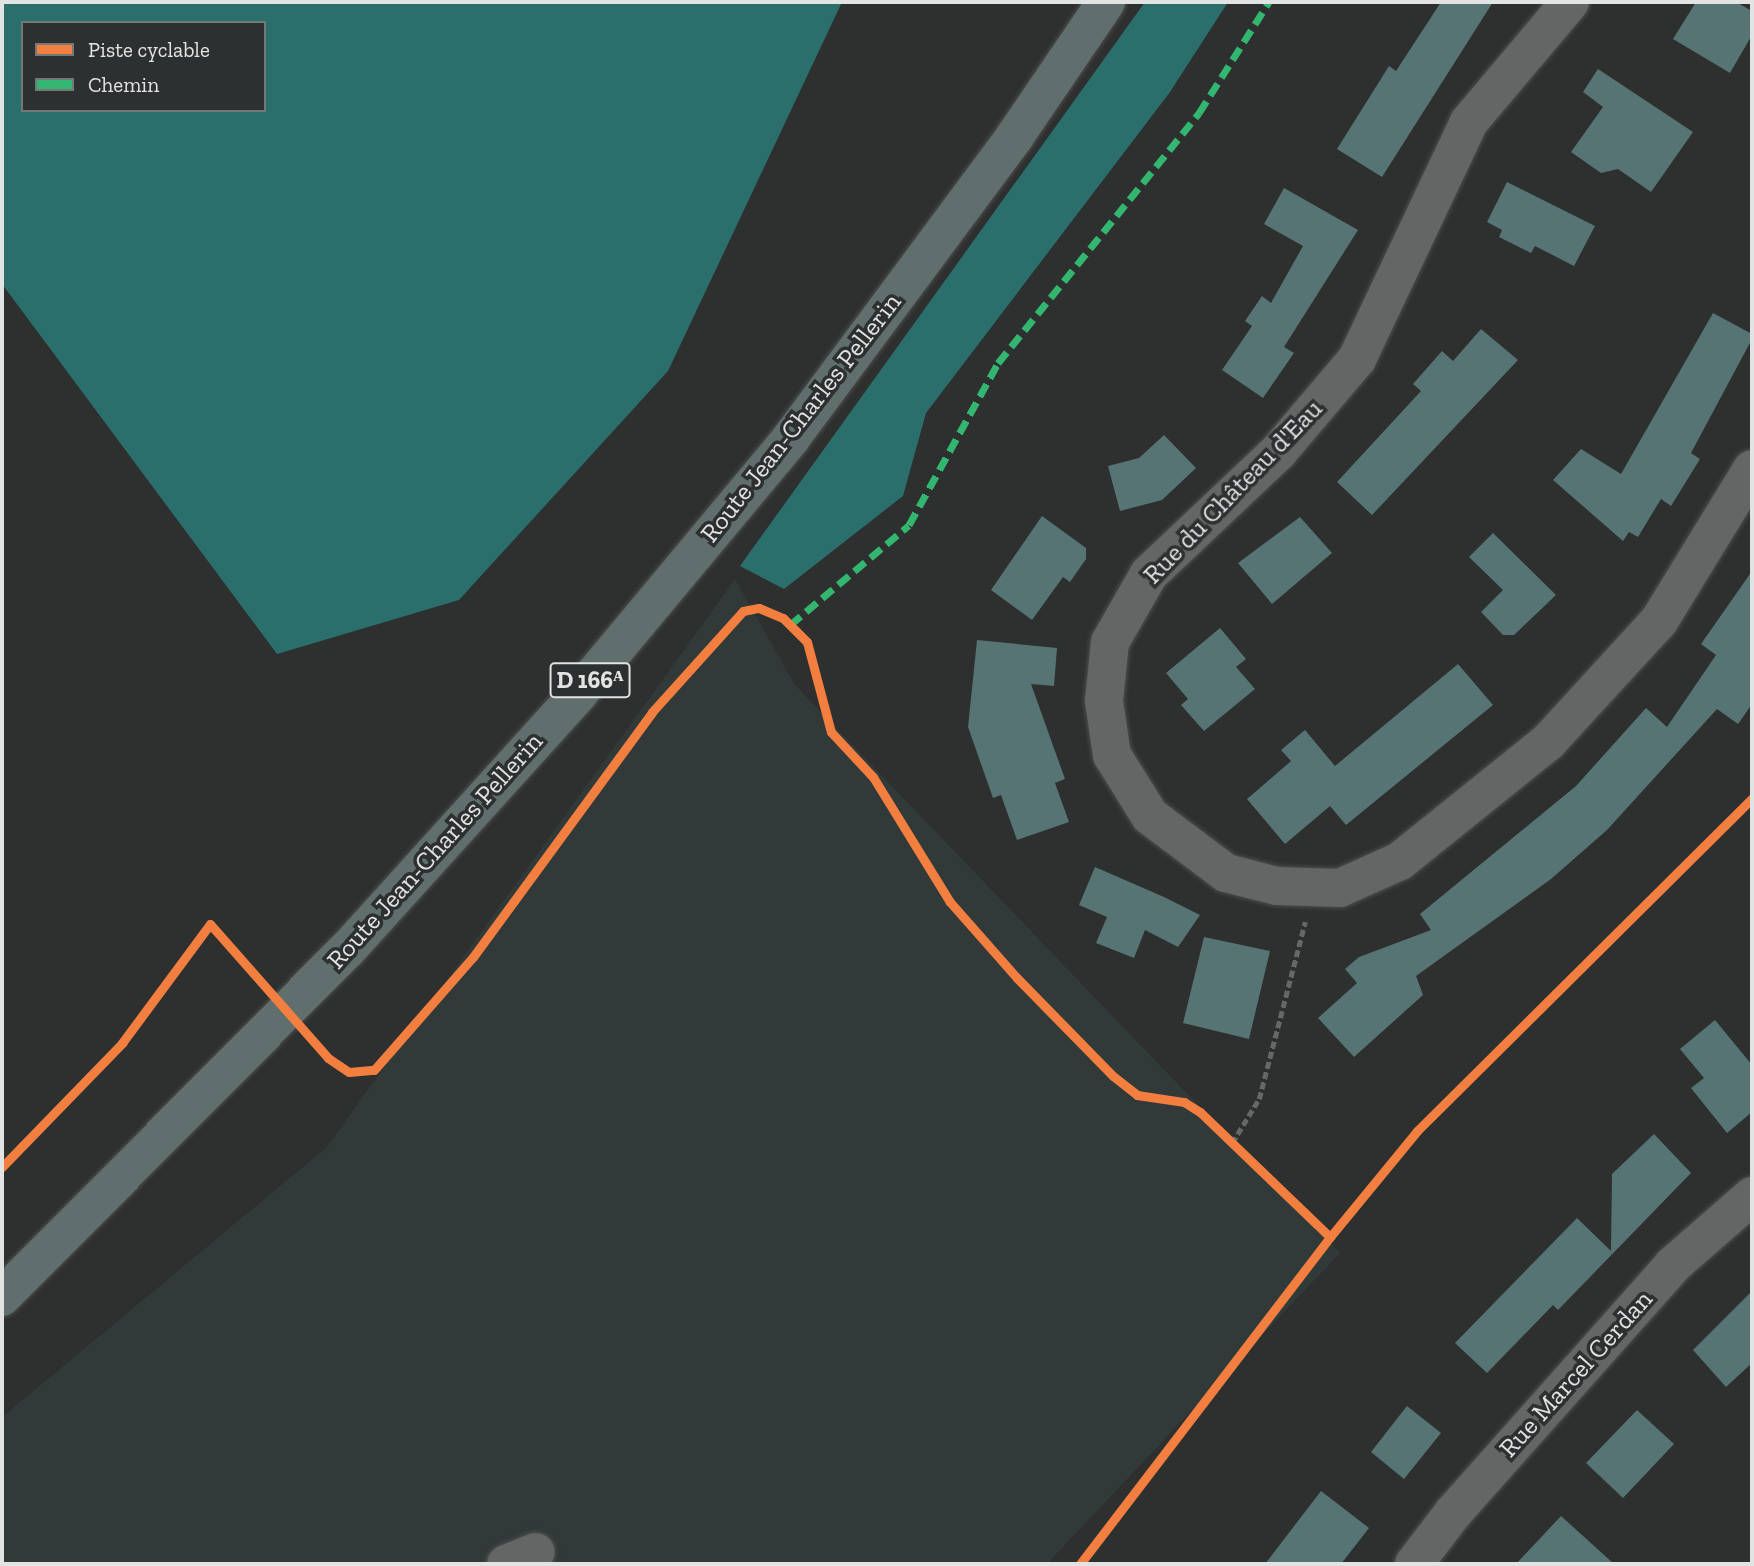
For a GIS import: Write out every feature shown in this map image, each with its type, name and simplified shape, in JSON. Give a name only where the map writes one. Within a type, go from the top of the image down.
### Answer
[{"type":"main road","name":"Route Jean-Charles Pellerin","points":[[2,1297],[347,950],[578,694],[791,438],[1015,136],[1106,2]]},
{"type":"street","name":"Rue du Château d'Eau","points":[[1570,2],[1469,122],[1357,359],[1278,452],[1149,574],[1110,642],[1104,701],[1112,755],[1150,816],[1226,873],[1277,886],[1340,888],[1400,861],[1548,742],[1659,621],[1752,469]]},
{"type":"street","name":"Rue Marcel Cerdan","points":[[1414,1564],[1453,1513],[1673,1265],[1752,1196]]},
{"type":"path","points":[[1232,1143],[1259,1099],[1314,887]]},
{"type":"path","points":[[1224,1135],[1242,1152]]},
{"type":"shaded area","points":[[2,2],[842,2],[668,371],[459,600],[277,654],[2,284]]},
{"type":"shaded area","points":[[1145,2],[1228,2],[1170,92],[926,413],[903,496],[784,589],[740,566]]},
{"type":"shaded area","points":[[735,579],[795,685],[1340,1253],[1047,1564],[2,1564],[2,1417],[326,1148]]},
{"type":"building","points":[[1441,2],[1493,2],[1382,177],[1337,149],[1389,66],[1396,71]]},
{"type":"building","points":[[1696,2],[1736,2],[1752,11],[1752,35],[1730,73],[1673,39]]},
{"type":"building","points":[[1598,69],[1693,132],[1651,192],[1618,169],[1601,173],[1571,152],[1603,107],[1583,92]]},
{"type":"building","points":[[1507,182],[1595,226],[1574,266],[1535,246],[1531,253],[1499,237],[1502,230],[1487,222]]},
{"type":"building","points":[[1284,188],[1358,230],[1284,347],[1294,353],[1263,398],[1222,370],[1252,326],[1245,321],[1262,296],[1271,303],[1303,246],[1264,224]]},
{"type":"building","points":[[1713,313],[1752,334],[1752,339],[1691,453],[1700,459],[1671,506],[1661,499],[1638,537],[1629,532],[1623,541],[1553,480],[1581,449],[1621,474]]},
{"type":"building","points":[[1481,329],[1518,360],[1372,515],[1337,482],[1421,391],[1413,384],[1442,351],[1453,361]]},
{"type":"building","points":[[1164,435],[1196,468],[1162,500],[1120,511],[1108,466],[1139,458]]},
{"type":"building","points":[[1042,516],[1086,548],[1086,559],[1070,582],[1063,577],[1032,620],[991,590]]},
{"type":"building","points":[[1300,517],[1332,553],[1272,604],[1238,563]]},
{"type":"building","points":[[1493,533],[1556,595],[1514,635],[1503,635],[1481,612],[1503,590],[1469,557]]},
{"type":"building","points":[[1752,571],[1752,704],[1738,724],[1717,709],[1607,830],[1551,879],[1416,976],[1423,995],[1354,1057],[1318,1018],[1357,983],[1345,969],[1359,957],[1431,930],[1420,914],[1576,786],[1646,708],[1667,727],[1716,655],[1701,644]]},
{"type":"building","points":[[1220,628],[1246,659],[1236,667],[1255,689],[1204,731],[1181,705],[1188,699],[1166,673]]},
{"type":"building","points":[[977,640],[1057,648],[1054,686],[1031,684],[1065,779],[1055,783],[1069,822],[1017,840],[1001,795],[993,798],[968,727]]},
{"type":"building","points":[[1458,664],[1493,705],[1346,825],[1330,806],[1285,844],[1247,799],[1291,761],[1281,750],[1305,730],[1335,766]]},
{"type":"building","points":[[1095,867],[1200,915],[1178,947],[1145,930],[1134,958],[1096,943],[1107,917],[1079,905]]},
{"type":"building","points":[[1204,937],[1270,951],[1249,1039],[1183,1023]]},
{"type":"building","points":[[1715,1020],[1752,1065],[1752,1112],[1727,1133],[1691,1088],[1704,1078],[1680,1049]]},
{"type":"building","points":[[1654,1134],[1691,1173],[1558,1310],[1553,1305],[1487,1373],[1455,1343],[1577,1218],[1611,1251],[1612,1174]]},
{"type":"building","points":[[1752,1291],[1752,1363],[1726,1387],[1693,1350]]},
{"type":"building","points":[[1407,1406],[1441,1433],[1404,1479],[1371,1452]]},
{"type":"building","points":[[1637,1410],[1674,1444],[1623,1498],[1586,1463]]},
{"type":"building","points":[[1321,1491],[1369,1528],[1341,1564],[1265,1564]]},
{"type":"building","points":[[1561,1516],[1571,1525],[1614,1564],[1516,1564]]},
{"type":"marked path","points":[[790,625],[909,525],[998,363],[1199,113],[1269,2]]},
{"type":"cycle path","points":[[2,1167],[122,1043],[210,924],[328,1058],[349,1072],[374,1070],[473,957],[652,712],[743,611],[759,608],[783,618],[807,642],[831,732],[873,777],[950,902],[1017,978],[1113,1076],[1137,1095],[1184,1102],[1200,1112],[1330,1237],[1417,1131],[1752,798]]},
{"type":"cycle path","points":[[1080,1564],[1330,1237]]}]
